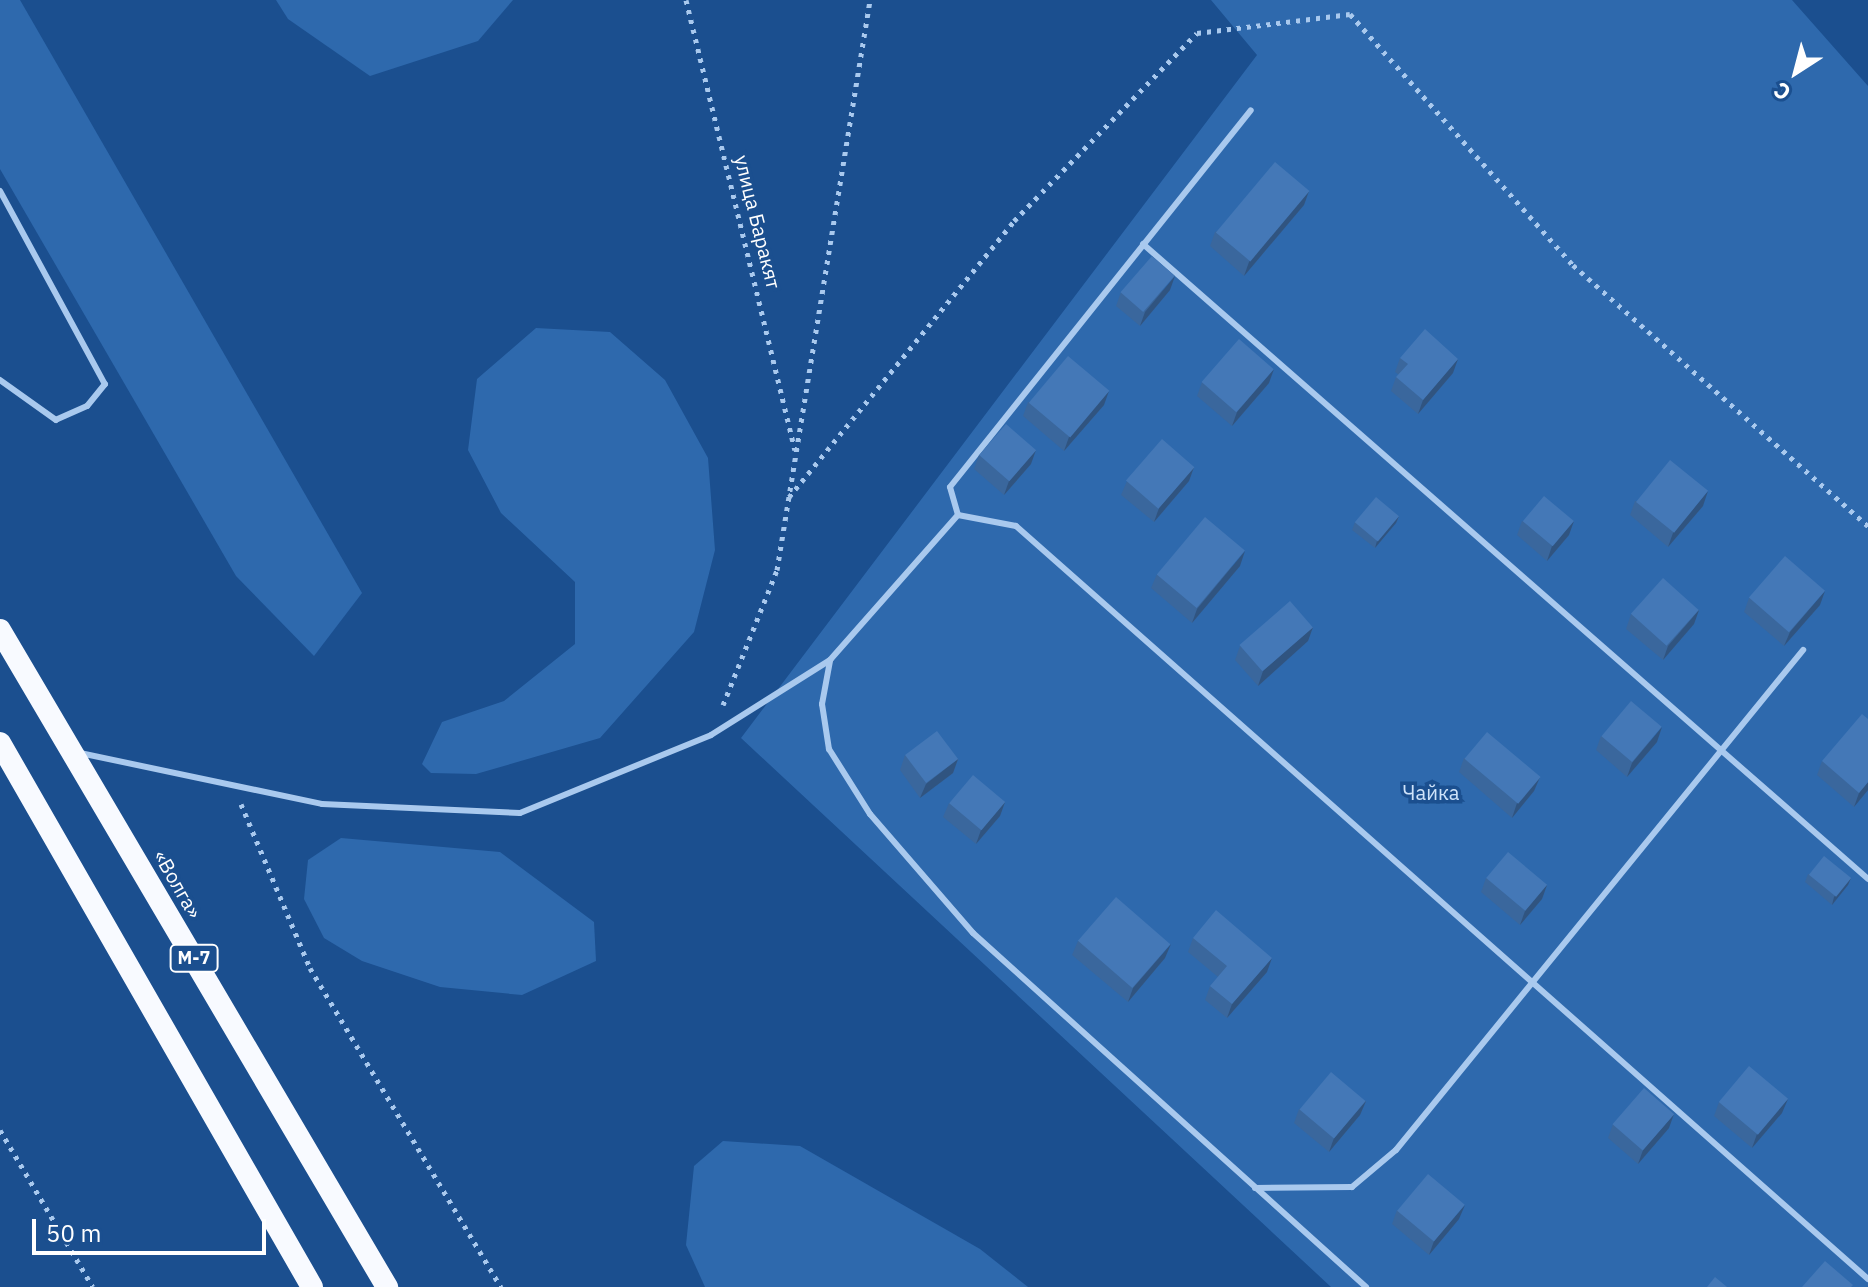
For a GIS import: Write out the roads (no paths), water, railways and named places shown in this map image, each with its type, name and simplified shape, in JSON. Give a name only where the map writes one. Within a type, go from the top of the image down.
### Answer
[{"type":"highway","name":"«Волга»","points":[[0,630],[387,1287]]},
{"type":"highway","points":[[0,743],[312,1287]]},
{"type":"lane","points":[[958,515],[950,487],[1251,110]]},
{"type":"lane","points":[[0,191],[105,384],[87,406],[56,420],[0,380]]},
{"type":"lane","points":[[1143,244],[1868,879]]},
{"type":"lane","points":[[73,751],[322,804],[520,813],[711,735],[830,660],[958,515]]},
{"type":"lane","points":[[958,515],[1016,526],[1868,1279]]},
{"type":"lane","points":[[1255,1188],[1352,1187],[1396,1150],[1530,983],[1722,754],[1803,650]]},
{"type":"lane","points":[[830,660],[822,704],[829,749],[870,814],[973,933],[1366,1287]]},
{"type":"park label","name":"Чайка","points":[[1431,792]]}]
